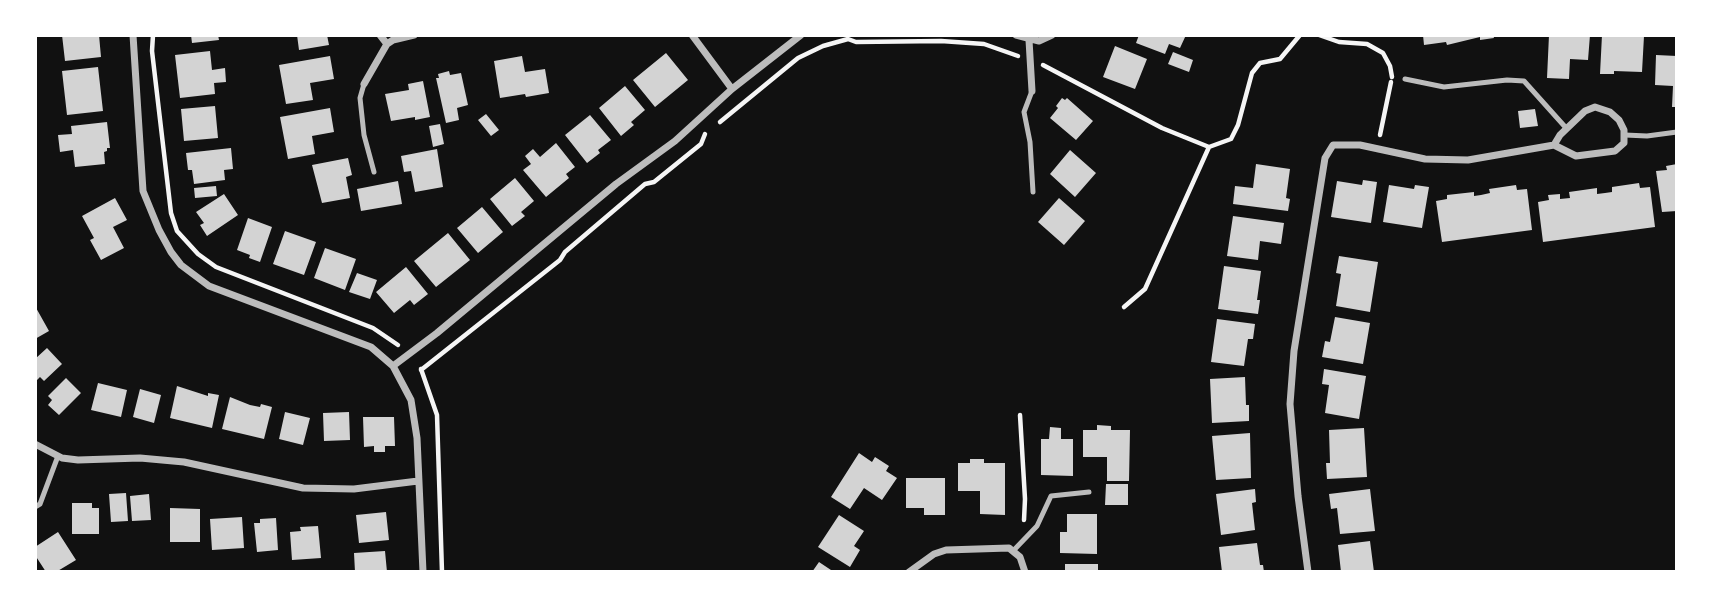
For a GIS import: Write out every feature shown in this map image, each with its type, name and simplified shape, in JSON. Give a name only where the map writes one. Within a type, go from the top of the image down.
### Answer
[{"type":"street","points":[[132,35],[144,191],[171,253],[181,265],[209,286],[371,347],[393,366],[411,400],[417,438],[423,572]]},
{"type":"street","points":[[380,35],[387,44]]},
{"type":"street","points":[[363,84],[387,44],[414,35]]},
{"type":"street","points":[[692,35],[732,89]]},
{"type":"street","points":[[393,366],[616,184],[675,141],[732,89],[801,35]]},
{"type":"street","points":[[1016,35],[1039,41],[1052,35]]},
{"type":"street","points":[[1030,40],[1032,91]]},
{"type":"street","points":[[1308,572],[1290,404],[1294,351],[1325,158],[1333,145],[1360,145],[1425,159],[1468,160],[1554,145],[1576,156],[1615,151],[1624,143],[1625,135],[1619,120],[1610,112],[1595,107],[1585,111],[1554,145]]},
{"type":"street","points":[[35,444],[58,456],[78,460],[140,458],[184,462],[303,488],[354,489],[418,481]]},
{"type":"street","points":[[909,572],[934,554],[946,550],[1011,549],[1020,557],[1025,572]]},
{"type":"lane","points":[[1405,79],[1444,88],[1507,80],[1524,81],[1567,129]]},
{"type":"lane","points":[[363,84],[360,98],[364,135],[374,172]]},
{"type":"lane","points":[[1032,91],[1024,112],[1030,142],[1033,192]]},
{"type":"lane","points":[[1625,135],[1647,136],[1677,132]]},
{"type":"lane","points":[[35,507],[40,504],[58,456]]},
{"type":"lane","points":[[1011,549],[1037,526],[1051,496],[1090,492]]},
{"type":"path","points":[[153,35],[152,51],[171,212],[177,231],[198,254],[216,267],[373,328],[410,353],[421,370],[437,415],[442,572]]},
{"type":"path","points":[[421,370],[560,260],[565,252],[645,184],[654,182],[701,144],[704,135],[788,67],[823,46],[848,40],[984,44],[1051,67],[1162,128],[1209,147],[1231,139],[1238,125],[1252,72],[1260,63],[1280,59],[1300,35]]},
{"type":"path","points":[[1319,35],[1339,42],[1367,44],[1382,52],[1390,66],[1392,78],[1378,148]]},
{"type":"path","points":[[1392,78],[1405,79]]},
{"type":"path","points":[[1124,307],[1145,289],[1209,147]]},
{"type":"path","points":[[1011,549],[1023,527],[1026,499],[1020,415]]},
{"type":"building","points":[[62,35],[99,35],[101,57],[65,61]]},
{"type":"building","points":[[191,35],[218,35],[219,40],[192,43]]},
{"type":"building","points":[[297,35],[327,35],[329,45],[299,50]]},
{"type":"building","points":[[1139,35],[1186,35],[1180,48],[1169,44],[1165,54],[1136,43]]},
{"type":"building","points":[[1423,35],[1493,35],[1494,38],[1480,40],[1480,37],[1447,45],[1446,42],[1424,45]]},
{"type":"building","points":[[1549,35],[1590,35],[1588,60],[1570,59],[1569,79],[1547,78]]},
{"type":"building","points":[[1602,35],[1644,36],[1642,72],[1614,71],[1614,74],[1600,74]]},
{"type":"building","points":[[1115,46],[1147,59],[1135,89],[1103,77]]},
{"type":"building","points":[[210,51],[212,70],[225,68],[226,82],[214,83],[215,94],[180,98],[175,55]]},
{"type":"building","points":[[1173,52],[1193,60],[1189,72],[1168,64]]},
{"type":"building","points":[[666,53],[688,80],[655,107],[633,80]]},
{"type":"building","points":[[1656,55],[1677,56],[1677,107],[1672,107],[1673,86],[1655,85]]},
{"type":"building","points":[[330,56],[334,79],[310,83],[313,100],[286,104],[279,65]]},
{"type":"building","points":[[522,56],[525,72],[545,69],[549,93],[500,98],[494,61]]},
{"type":"building","points":[[98,67],[103,111],[67,115],[62,71]]},
{"type":"building","points":[[449,71],[450,75],[461,73],[468,105],[457,108],[459,120],[446,123],[436,78],[439,78],[438,74]]},
{"type":"building","points":[[423,81],[430,117],[391,121],[385,94],[409,90],[408,84]]},
{"type":"building","points":[[625,86],[645,110],[631,122],[634,125],[621,136],[599,108]]},
{"type":"building","points":[[1062,98],[1067,98],[1093,121],[1076,140],[1050,118]]},
{"type":"building","points":[[215,106],[218,138],[184,141],[181,109]]},
{"type":"building","points":[[330,108],[334,132],[312,136],[315,154],[288,159],[280,117]]},
{"type":"building","points":[[1535,109],[1538,126],[1520,128],[1518,111]]},
{"type":"building","points":[[486,114],[499,130],[491,136],[478,120]]},
{"type":"building","points":[[590,115],[611,140],[587,163],[565,135]]},
{"type":"building","points":[[107,122],[110,148],[104,152],[105,164],[75,167],[73,150],[60,152],[58,135],[72,134],[71,126]]},
{"type":"building","points":[[440,124],[444,144],[433,147],[429,126]]},
{"type":"building","points":[[556,143],[575,167],[566,174],[569,178],[546,197],[523,170],[531,164],[525,156],[533,149],[540,157]]},
{"type":"building","points":[[231,148],[233,169],[224,170],[225,180],[194,184],[192,170],[188,170],[186,153]]},
{"type":"building","points":[[437,149],[443,187],[415,192],[411,171],[404,172],[401,156]]},
{"type":"building","points":[[1070,150],[1096,173],[1075,197],[1050,174]]},
{"type":"building","points":[[348,158],[352,175],[346,177],[350,198],[322,203],[312,165]]},
{"type":"building","points":[[1256,164],[1290,169],[1286,198],[1290,199],[1288,211],[1233,204],[1235,186],[1253,188]]},
{"type":"building","points":[[1677,164],[1677,211],[1662,212],[1656,171],[1667,170],[1666,166]]},
{"type":"building","points":[[515,178],[534,201],[521,212],[525,216],[512,226],[490,199]]},
{"type":"building","points":[[1363,180],[1377,182],[1371,223],[1331,217],[1337,181],[1362,185]]},
{"type":"building","points":[[398,181],[402,204],[361,211],[357,189]]},
{"type":"building","points":[[1639,183],[1640,188],[1650,187],[1655,227],[1543,242],[1538,202],[1549,200],[1548,195],[1560,194],[1560,199],[1570,198],[1569,192],[1597,188],[1597,194],[1605,193],[1612,192],[1612,187]]},
{"type":"building","points":[[1389,185],[1414,189],[1415,185],[1429,187],[1422,228],[1383,222]]},
{"type":"building","points":[[1516,185],[1517,190],[1527,189],[1532,230],[1442,242],[1436,201],[1447,199],[1447,195],[1474,192],[1474,196],[1481,195],[1490,193],[1489,189]]},
{"type":"building","points":[[216,186],[217,196],[195,198],[194,188]]},
{"type":"building","points":[[224,194],[238,215],[207,236],[200,225],[204,223],[196,212]]},
{"type":"building","points":[[115,198],[127,220],[113,227],[124,248],[101,260],[90,240],[94,238],[82,216]]},
{"type":"building","points":[[1059,198],[1085,221],[1064,245],[1038,222]]},
{"type":"building","points":[[482,207],[503,232],[478,253],[457,228]]},
{"type":"building","points":[[1233,216],[1284,223],[1281,244],[1260,241],[1258,260],[1227,256]]},
{"type":"building","points":[[248,218],[272,227],[260,262],[237,250]]},
{"type":"building","points":[[285,231],[316,242],[304,275],[273,264]]},
{"type":"building","points":[[448,233],[470,260],[436,287],[414,261]]},
{"type":"building","points":[[325,248],[356,259],[345,290],[314,278]]},
{"type":"building","points":[[1339,256],[1378,262],[1370,312],[1336,306],[1341,274],[1336,273]]},
{"type":"building","points":[[1224,266],[1261,271],[1258,314],[1218,309]]},
{"type":"building","points":[[406,267],[428,294],[414,305],[410,300],[394,313],[376,292]]},
{"type":"building","points":[[357,273],[377,280],[370,299],[349,292]]},
{"type":"building","points":[[35,306],[49,331],[35,339]]},
{"type":"building","points":[[1335,317],[1370,323],[1363,364],[1322,357],[1325,341],[1330,342]]},
{"type":"building","points":[[1217,319],[1255,324],[1253,339],[1248,339],[1244,366],[1211,362]]},
{"type":"building","points":[[47,348],[62,364],[44,381],[40,377],[35,382],[35,359]]},
{"type":"building","points":[[1324,369],[1366,376],[1359,419],[1325,413],[1329,385],[1322,384]]},
{"type":"building","points":[[1245,377],[1249,421],[1212,423],[1210,379]]},
{"type":"building","points":[[66,378],[81,393],[59,415],[48,405],[52,400],[48,396]]},
{"type":"building","points":[[98,383],[127,390],[121,417],[91,410]]},
{"type":"building","points":[[177,386],[208,396],[208,393],[219,395],[212,428],[170,418]]},
{"type":"building","points":[[140,389],[161,395],[154,423],[133,417]]},
{"type":"building","points":[[230,397],[250,405],[272,407],[264,439],[222,429]]},
{"type":"building","points":[[285,412],[310,418],[303,445],[279,439]]},
{"type":"building","points":[[349,412],[350,440],[324,441],[323,413]]},
{"type":"building","points":[[363,417],[394,417],[395,446],[385,446],[385,452],[374,452],[374,446],[364,447]]},
{"type":"building","points":[[1097,425],[1111,426],[1111,430],[1130,430],[1129,481],[1107,481],[1107,457],[1083,457],[1083,430],[1097,430]]},
{"type":"building","points":[[1050,427],[1061,428],[1061,439],[1073,439],[1073,476],[1041,475],[1041,439],[1049,439]]},
{"type":"building","points":[[1364,428],[1367,477],[1327,479],[1326,463],[1330,463],[1329,430]]},
{"type":"building","points":[[1250,433],[1251,478],[1216,480],[1212,436]]},
{"type":"building","points":[[859,453],[872,462],[875,457],[889,466],[886,471],[897,478],[882,500],[864,488],[850,509],[831,497]]},
{"type":"building","points":[[970,459],[984,459],[984,463],[1005,463],[1005,515],[980,514],[980,491],[958,491],[958,463],[970,463]]},
{"type":"building","points":[[906,478],[945,478],[945,515],[924,515],[924,508],[906,508]]},
{"type":"building","points":[[1106,484],[1128,484],[1128,505],[1105,505]]},
{"type":"building","points":[[1255,489],[1256,502],[1252,503],[1255,530],[1221,535],[1216,494]]},
{"type":"building","points":[[1370,489],[1375,531],[1340,534],[1337,508],[1331,509],[1329,494]]},
{"type":"building","points":[[126,493],[128,521],[111,522],[109,494]]},
{"type":"building","points":[[149,494],[151,520],[132,521],[130,496]]},
{"type":"building","points":[[72,503],[92,503],[92,508],[99,508],[99,534],[72,534]]},
{"type":"building","points":[[170,508],[200,509],[200,542],[170,542]]},
{"type":"building","points":[[386,512],[389,540],[359,543],[356,515]]},
{"type":"building","points":[[1067,514],[1097,514],[1097,554],[1060,553],[1060,532],[1067,532]]},
{"type":"building","points":[[839,515],[864,531],[854,546],[860,550],[850,567],[818,547]]},
{"type":"building","points":[[242,517],[244,548],[212,550],[210,519]]},
{"type":"building","points":[[276,518],[278,550],[257,552],[254,523],[260,523],[260,519]]},
{"type":"building","points":[[318,526],[321,558],[292,560],[290,532],[301,531],[300,527]]},
{"type":"building","points":[[58,532],[76,560],[56,572],[46,572],[35,555],[35,547]]},
{"type":"building","points":[[1370,541],[1374,572],[1341,572],[1338,545]]},
{"type":"building","points":[[1257,543],[1260,565],[1263,565],[1264,572],[1222,572],[1219,547]]},
{"type":"building","points":[[385,551],[387,572],[355,572],[354,553]]},
{"type":"building","points":[[819,562],[834,572],[812,572]]},
{"type":"building","points":[[1065,564],[1098,564],[1098,572],[1065,572]]}]
